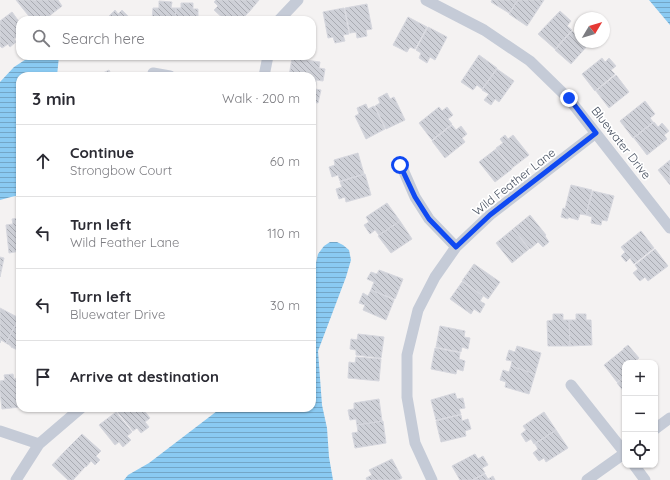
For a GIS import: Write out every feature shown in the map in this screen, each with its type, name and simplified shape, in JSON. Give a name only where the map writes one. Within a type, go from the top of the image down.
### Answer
[{"type":"street","points":[[284,16],[298,0]]},
{"type":"street","name":"Bluewater Drive","points":[[426,0],[484,30],[530,60],[569,98],[670,228]]},
{"type":"street","points":[[265,72],[267,60]]},
{"type":"street","name":"Wild Feather Lane","points":[[432,480],[415,443],[407,397],[407,355],[418,310],[435,277],[456,247],[490,215],[596,133]]},
{"type":"street","points":[[400,165],[415,197],[429,219],[456,247]]},
{"type":"street","points":[[571,385],[622,449]]},
{"type":"street","points":[[16,480],[39,444],[76,412]]},
{"type":"street","points":[[658,428],[670,418]]},
{"type":"street","points":[[0,431],[39,444]]},
{"type":"street","points":[[587,480],[622,455]]},
{"type":"street","points":[[636,468],[645,480]]},
{"type":"water","points":[[649,0],[670,0],[670,25]]},
{"type":"water","points":[[25,60],[59,60],[57,72],[16,72],[16,196],[0,200],[0,82],[14,67]]},
{"type":"water","points":[[330,242],[337,242],[343,245],[349,250],[351,260],[318,351],[322,405],[327,428],[329,457],[333,480],[124,480],[128,475],[149,463],[216,412],[316,412],[316,262],[318,254],[324,246]]},
{"type":"building","points":[[16,0],[58,0],[62,6],[49,16],[29,16]]},
{"type":"building","points":[[216,0],[236,0],[249,12],[245,16],[221,16],[214,10],[218,6],[214,2]]},
{"type":"building","points":[[236,0],[259,0],[249,12]]},
{"type":"building","points":[[492,0],[518,0],[509,13],[491,2]]},
{"type":"building","points":[[518,0],[544,0],[527,26],[509,14]]},
{"type":"building","points":[[159,1],[172,2],[171,8],[176,8],[175,16],[152,16],[153,8],[159,8]]},
{"type":"building","points":[[181,3],[193,3],[193,9],[198,9],[198,16],[175,16],[176,8],[181,8]]},
{"type":"building","points":[[367,4],[372,29],[366,30],[367,36],[357,38],[356,32],[350,33],[345,8]]},
{"type":"building","points":[[344,8],[349,34],[343,35],[345,41],[335,43],[333,37],[328,38],[323,12]]},
{"type":"building","points":[[115,10],[118,14],[122,10],[128,16],[109,16]]},
{"type":"building","points":[[560,11],[571,21],[567,26],[572,30],[555,49],[538,34]]},
{"type":"building","points":[[12,12],[16,18],[16,37],[14,39],[16,42],[10,47],[8,44],[2,48],[0,46],[0,21]]},
{"type":"building","points":[[408,17],[427,27],[415,49],[410,47],[407,52],[393,45]]},
{"type":"building","points":[[428,27],[447,37],[435,60],[430,57],[427,63],[419,58],[421,53],[416,50]]},
{"type":"building","points":[[572,31],[574,33],[574,48],[585,48],[571,64],[555,50]]},
{"type":"building","points":[[479,55],[497,68],[482,89],[477,85],[473,90],[461,82]]},
{"type":"building","points":[[602,58],[605,62],[609,58],[616,66],[611,70],[615,74],[595,91],[582,74]]},
{"type":"building","points":[[292,60],[320,62],[319,68],[325,69],[323,81],[316,80],[316,72],[290,72]]},
{"type":"building","points":[[497,69],[514,81],[499,102],[495,99],[491,105],[484,100],[489,94],[482,90]]},
{"type":"building","points":[[616,75],[629,92],[609,108],[596,91]]},
{"type":"building","points":[[316,89],[321,90],[318,103],[316,103]]},
{"type":"building","points":[[387,93],[390,99],[394,97],[405,120],[386,129],[375,106],[380,103],[378,98]]},
{"type":"building","points":[[645,101],[655,114],[650,118],[653,122],[633,138],[620,121]]},
{"type":"building","points":[[366,104],[368,109],[374,106],[385,129],[366,139],[355,116],[359,114],[357,108]]},
{"type":"building","points":[[439,107],[442,111],[447,107],[453,115],[448,119],[452,124],[432,140],[419,123]]},
{"type":"building","points":[[654,122],[658,127],[662,123],[669,131],[664,135],[667,139],[647,155],[634,138]]},
{"type":"building","points":[[452,125],[456,130],[461,126],[467,134],[462,138],[465,142],[445,158],[432,141]]},
{"type":"building","points":[[505,135],[508,139],[513,135],[529,155],[512,168],[496,148],[503,143],[500,139]]},
{"type":"building","points":[[496,149],[512,169],[495,182],[479,162]]},
{"type":"building","points":[[358,153],[364,174],[340,181],[338,175],[332,177],[329,167],[335,165],[334,160]]},
{"type":"building","points":[[670,160],[670,185],[658,170]]},
{"type":"building","points":[[365,174],[371,195],[346,202],[345,197],[339,199],[336,189],[342,187],[340,182]]},
{"type":"building","points":[[571,185],[592,190],[586,215],[580,214],[578,220],[568,217],[568,219],[561,217],[563,208],[565,209]]},
{"type":"building","points":[[593,191],[614,196],[607,221],[602,220],[601,225],[591,223],[592,217],[586,215]]},
{"type":"building","points":[[387,203],[400,221],[379,235],[375,230],[370,234],[364,225],[369,222],[366,217]]},
{"type":"building","points":[[530,215],[546,235],[545,236],[549,242],[543,247],[538,242],[530,249],[513,229]]},
{"type":"building","points":[[16,218],[16,252],[9,253],[6,225],[13,224],[12,219]]},
{"type":"building","points":[[400,221],[412,239],[391,253],[378,236]]},
{"type":"building","points":[[513,229],[529,249],[512,263],[496,243]]},
{"type":"building","points":[[641,231],[654,248],[634,264],[630,258],[626,262],[621,256],[625,252],[621,247]]},
{"type":"building","points":[[655,249],[668,266],[648,281],[645,277],[640,281],[633,273],[638,269],[635,265]]},
{"type":"building","points":[[0,257],[4,258],[0,277]]},
{"type":"building","points":[[474,264],[500,282],[488,299],[462,281]]},
{"type":"building","points":[[379,270],[403,279],[395,299],[371,290],[374,282],[367,279],[371,272],[377,274]]},
{"type":"building","points":[[462,282],[483,296],[480,301],[485,304],[480,313],[474,309],[471,314],[450,299]]},
{"type":"building","points":[[371,290],[394,300],[386,320],[363,310],[365,305],[359,303],[363,293],[368,296]]},
{"type":"building","points":[[0,308],[16,316],[16,324],[6,343],[1,340],[0,343]]},
{"type":"building","points":[[553,314],[563,314],[563,320],[569,320],[570,346],[548,346],[547,321],[553,320]]},
{"type":"building","points":[[576,314],[586,314],[586,320],[591,320],[592,345],[570,346],[569,320],[576,320]]},
{"type":"building","points":[[16,324],[16,349],[6,343]]},
{"type":"building","points":[[440,326],[465,331],[464,337],[470,338],[468,349],[462,347],[461,352],[436,347]]},
{"type":"building","points":[[358,334],[384,337],[381,358],[356,355],[356,350],[350,349],[351,339],[357,340]]},
{"type":"building","points":[[628,345],[639,358],[636,360],[622,360],[622,378],[617,382],[604,365]]},
{"type":"building","points":[[517,346],[541,353],[535,374],[511,366],[512,361],[506,360],[509,350],[515,352]]},
{"type":"building","points":[[435,348],[460,353],[459,359],[465,361],[463,371],[457,369],[456,374],[431,369]]},
{"type":"building","points":[[356,357],[381,359],[379,381],[348,378],[349,362],[355,363]]},
{"type":"building","points":[[511,366],[535,374],[529,394],[505,387],[506,382],[500,380],[503,370],[509,372]]},
{"type":"building","points":[[13,374],[14,379],[16,379],[16,407],[2,409],[0,381],[5,380],[4,375]]},
{"type":"building","points":[[622,379],[622,389],[617,383]]},
{"type":"building","points":[[455,393],[457,399],[463,398],[465,408],[459,409],[461,414],[436,420],[431,400]]},
{"type":"building","points":[[379,399],[382,421],[357,425],[356,419],[350,420],[348,410],[354,409],[354,403]]},
{"type":"building","points":[[116,412],[132,432],[127,436],[131,440],[123,447],[119,442],[115,445],[99,425]]},
{"type":"building","points":[[118,412],[145,412],[150,418],[145,422],[149,427],[141,433],[137,428],[133,431]]},
{"type":"building","points":[[544,412],[556,430],[534,444],[531,439],[526,442],[521,434],[526,430],[523,426]]},
{"type":"building","points":[[461,415],[462,421],[468,419],[471,429],[465,431],[466,436],[441,442],[436,421]]},
{"type":"building","points":[[383,421],[386,443],[355,448],[352,433],[358,432],[357,425]]},
{"type":"building","points":[[556,430],[568,448],[546,462],[544,458],[539,461],[533,453],[538,449],[535,444]]},
{"type":"building","points":[[82,434],[101,451],[96,456],[100,460],[95,465],[91,461],[86,467],[67,449]]},
{"type":"building","points":[[67,449],[85,467],[73,480],[68,480],[52,465]]},
{"type":"building","points":[[475,454],[478,459],[483,456],[488,465],[482,468],[485,473],[472,480],[460,480],[452,466]]},
{"type":"building","points":[[392,459],[402,478],[398,480],[367,480],[366,478],[372,475],[369,470]]},
{"type":"building","points":[[485,474],[488,479],[493,476],[495,480],[473,480]]},
{"type":"route","points":[[400,165],[415,197],[429,219],[456,247],[490,215],[596,133],[569,98]]}]
